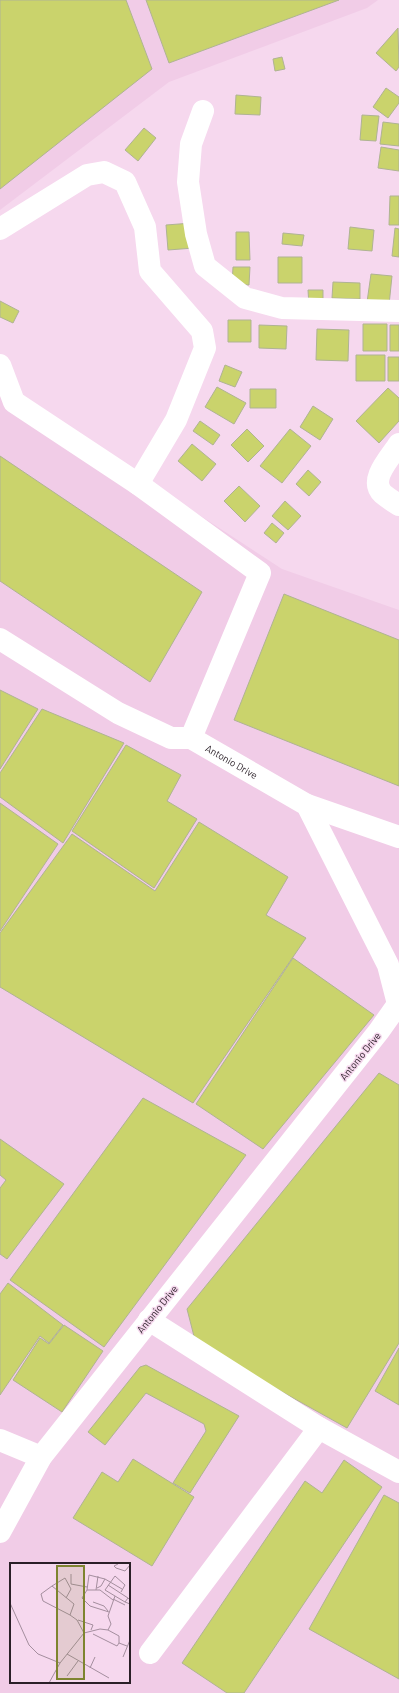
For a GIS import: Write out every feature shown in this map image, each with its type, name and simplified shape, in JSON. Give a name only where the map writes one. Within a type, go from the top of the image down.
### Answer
[{"type":"street","points":[[203,110],[191,144],[188,182],[196,234],[205,266],[245,298],[282,308],[399,312]]},
{"type":"street","points":[[0,229],[87,175],[104,172],[125,182],[145,227],[150,271],[202,331],[205,348],[176,420],[138,484]]},
{"type":"street","points":[[0,365],[14,402],[138,484],[260,573],[191,738],[171,738],[118,713],[0,639]]},
{"type":"street","points":[[399,444],[378,478],[378,485],[382,494],[399,505]]},
{"type":"street","name":"Antonio Drive","points":[[0,1532],[41,1457],[399,1004],[388,965],[307,805],[191,738]]},
{"type":"street","points":[[307,805],[399,837]]},
{"type":"street","points":[[149,1320],[319,1428],[399,1472]]},
{"type":"street","points":[[150,1653],[319,1428]]},
{"type":"street","points":[[0,1440],[41,1457]]},
{"type":"shaded area","points":[[0,0],[378,0],[367,8],[169,82],[0,210]]},
{"type":"shaded area","points":[[0,385],[282,569],[399,610],[399,1693],[0,1693]]},
{"type":"building","points":[[0,0],[126,0],[152,69],[0,189]]},
{"type":"building","points":[[146,0],[339,0],[169,63]]},
{"type":"building","points":[[398,28],[399,67],[396,71],[376,53]]},
{"type":"building","points":[[282,57],[285,69],[275,71],[273,59]]},
{"type":"building","points":[[386,88],[399,97],[399,103],[388,118],[373,107]]},
{"type":"building","points":[[236,95],[261,97],[260,115],[235,114]]},
{"type":"building","points":[[362,115],[379,116],[376,141],[360,140]]},
{"type":"building","points":[[383,122],[399,124],[399,146],[380,144]]},
{"type":"building","points":[[144,128],[156,138],[138,161],[125,150]]},
{"type":"building","points":[[381,147],[399,150],[399,171],[378,168]]},
{"type":"building","points":[[390,196],[399,196],[399,225],[389,225]]},
{"type":"building","points":[[192,223],[194,248],[168,250],[166,225]]},
{"type":"building","points":[[350,227],[374,230],[372,251],[348,249]]},
{"type":"building","points":[[395,228],[399,229],[399,257],[392,256]]},
{"type":"building","points":[[236,232],[249,232],[250,260],[236,260]]},
{"type":"building","points":[[283,233],[304,235],[302,246],[282,244]]},
{"type":"building","points":[[278,257],[302,257],[302,283],[278,283]]},
{"type":"building","points":[[233,267],[250,267],[249,285],[232,284]]},
{"type":"building","points":[[371,274],[392,276],[389,305],[367,302]]},
{"type":"building","points":[[333,282],[360,283],[360,299],[332,298]]},
{"type":"building","points":[[308,290],[323,290],[323,305],[309,306]]},
{"type":"building","points":[[0,301],[19,311],[13,323],[0,317]]},
{"type":"building","points":[[228,320],[251,320],[251,342],[228,342]]},
{"type":"building","points":[[363,324],[387,324],[387,351],[363,351]]},
{"type":"building","points":[[259,325],[287,326],[286,349],[259,348]]},
{"type":"building","points":[[390,325],[399,325],[399,351],[390,351]]},
{"type":"building","points":[[317,329],[349,330],[348,361],[316,360]]},
{"type":"building","points":[[356,355],[385,355],[385,381],[356,381]]},
{"type":"building","points":[[388,357],[399,357],[399,381],[388,381]]},
{"type":"building","points":[[225,365],[242,372],[235,387],[219,381]]},
{"type":"building","points":[[217,387],[246,403],[234,424],[205,407]]},
{"type":"building","points":[[388,388],[399,398],[399,421],[379,443],[356,421]]},
{"type":"building","points":[[250,389],[276,389],[276,408],[250,408]]},
{"type":"building","points":[[313,406],[333,419],[320,440],[300,427]]},
{"type":"building","points":[[200,421],[220,435],[213,445],[193,431]]},
{"type":"building","points":[[247,429],[264,446],[248,462],[231,445]]},
{"type":"building","points":[[290,429],[311,446],[282,483],[260,466]]},
{"type":"building","points":[[192,444],[216,464],[202,481],[178,461]]},
{"type":"building","points":[[0,456],[202,592],[150,682],[0,581]]},
{"type":"building","points":[[308,470],[321,482],[309,496],[296,484]]},
{"type":"building","points":[[239,486],[260,506],[245,522],[224,501]]},
{"type":"building","points":[[285,501],[301,516],[288,530],[272,516]]},
{"type":"building","points":[[272,523],[284,533],[276,543],[264,533]]},
{"type":"building","points":[[284,594],[399,640],[399,786],[234,720]]},
{"type":"building","points":[[0,690],[38,709],[0,769]]},
{"type":"building","points":[[42,709],[124,743],[63,843],[0,797],[0,773]]},
{"type":"building","points":[[126,745],[181,775],[167,801],[197,819],[154,888],[72,831]]},
{"type":"building","points":[[0,803],[58,844],[0,931]]},
{"type":"building","points":[[199,822],[288,877],[266,915],[306,938],[193,1103],[0,987],[0,933],[72,834],[155,891]]},
{"type":"building","points":[[293,958],[374,1015],[263,1149],[196,1104]]},
{"type":"building","points":[[379,1073],[399,1085],[399,1343],[347,1428],[196,1344],[187,1309]]},
{"type":"building","points":[[143,1098],[246,1155],[104,1347],[10,1280]]},
{"type":"building","points":[[0,1139],[64,1184],[7,1259],[0,1254],[0,1188],[6,1180],[0,1175]]},
{"type":"building","points":[[8,1283],[63,1325],[49,1343],[40,1336],[0,1395],[0,1294]]},
{"type":"building","points":[[64,1325],[103,1351],[62,1412],[13,1380],[40,1338],[49,1344]]},
{"type":"building","points":[[399,1348],[399,1405],[375,1391]]},
{"type":"building","points":[[146,1365],[239,1416],[190,1493],[173,1483],[206,1431],[204,1424],[146,1393],[105,1445],[88,1432],[140,1367]]},
{"type":"building","points":[[133,1459],[194,1497],[152,1566],[73,1518],[102,1472],[118,1482]]},
{"type":"building","points":[[344,1460],[382,1487],[244,1693],[227,1693],[182,1663],[305,1481],[322,1493]]},
{"type":"building","points":[[384,1495],[399,1503],[399,1679],[309,1629]]}]
